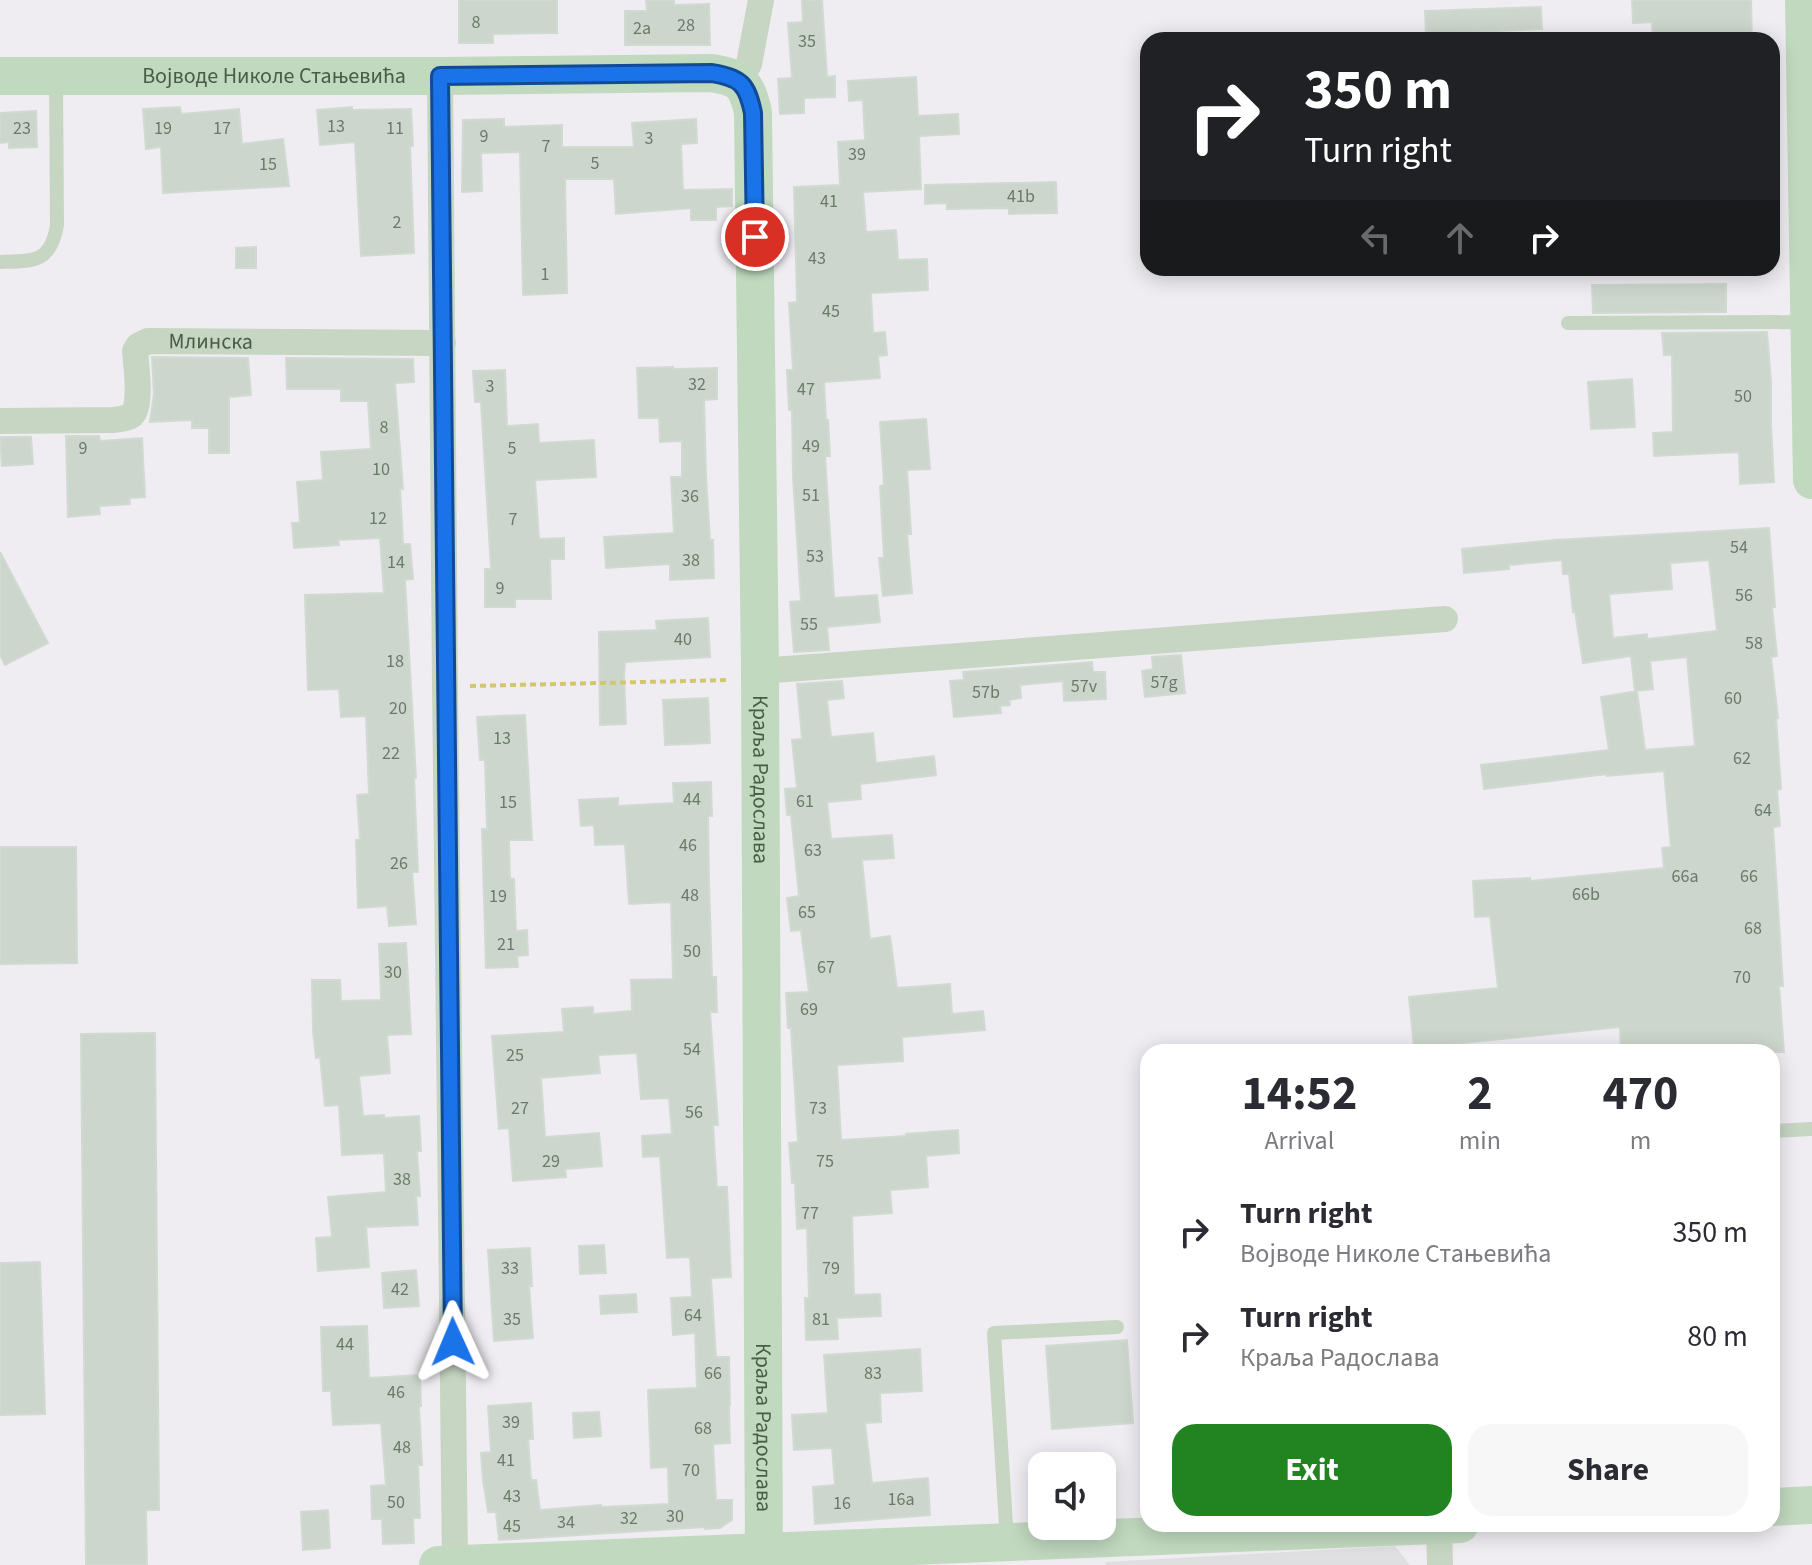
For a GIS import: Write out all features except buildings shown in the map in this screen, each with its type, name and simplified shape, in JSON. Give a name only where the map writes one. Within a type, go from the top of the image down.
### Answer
[{"type":"street","points":[[740,82],[749,64],[761,0]]},
{"type":"street","points":[[1804,0],[1812,480]]},
{"type":"street","name":"Војводе Николе Стањевића","points":[[0,76],[712,73],[740,82]]},
{"type":"street","points":[[440,76],[455,1565]]},
{"type":"street","name":"Краља Радослава","points":[[740,82],[749,93],[753,113],[760,675],[764,1558]]},
{"type":"street","name":"Млинска","points":[[0,421],[114,420],[130,417],[137,401],[135,351],[148,341],[443,343]]},
{"type":"street","points":[[760,675],[1445,619]]},
{"type":"street","points":[[1780,1507],[1812,1505]]},
{"type":"street","points":[[438,1565],[764,1558],[1007,1541],[1044,1552],[1337,1532]]},
{"type":"street","points":[[1439,1532],[1440,1565]]},
{"type":"lane","points":[[0,262],[39,258],[55,238],[56,76]]},
{"type":"lane","points":[[1568,323],[1810,322]]},
{"type":"lane","points":[[1780,1131],[1812,1129]]},
{"type":"lane","points":[[1007,1541],[994,1333],[1117,1327]]},
{"type":"path","points":[[445,687],[760,675]]},
{"type":"shaded area","points":[[1395,1546],[1410,1565],[1106,1565],[1105,1562]]},
{"type":"route","points":[[453,1342],[440,76],[712,73],[740,82],[749,93],[753,113],[755,237]]}]
